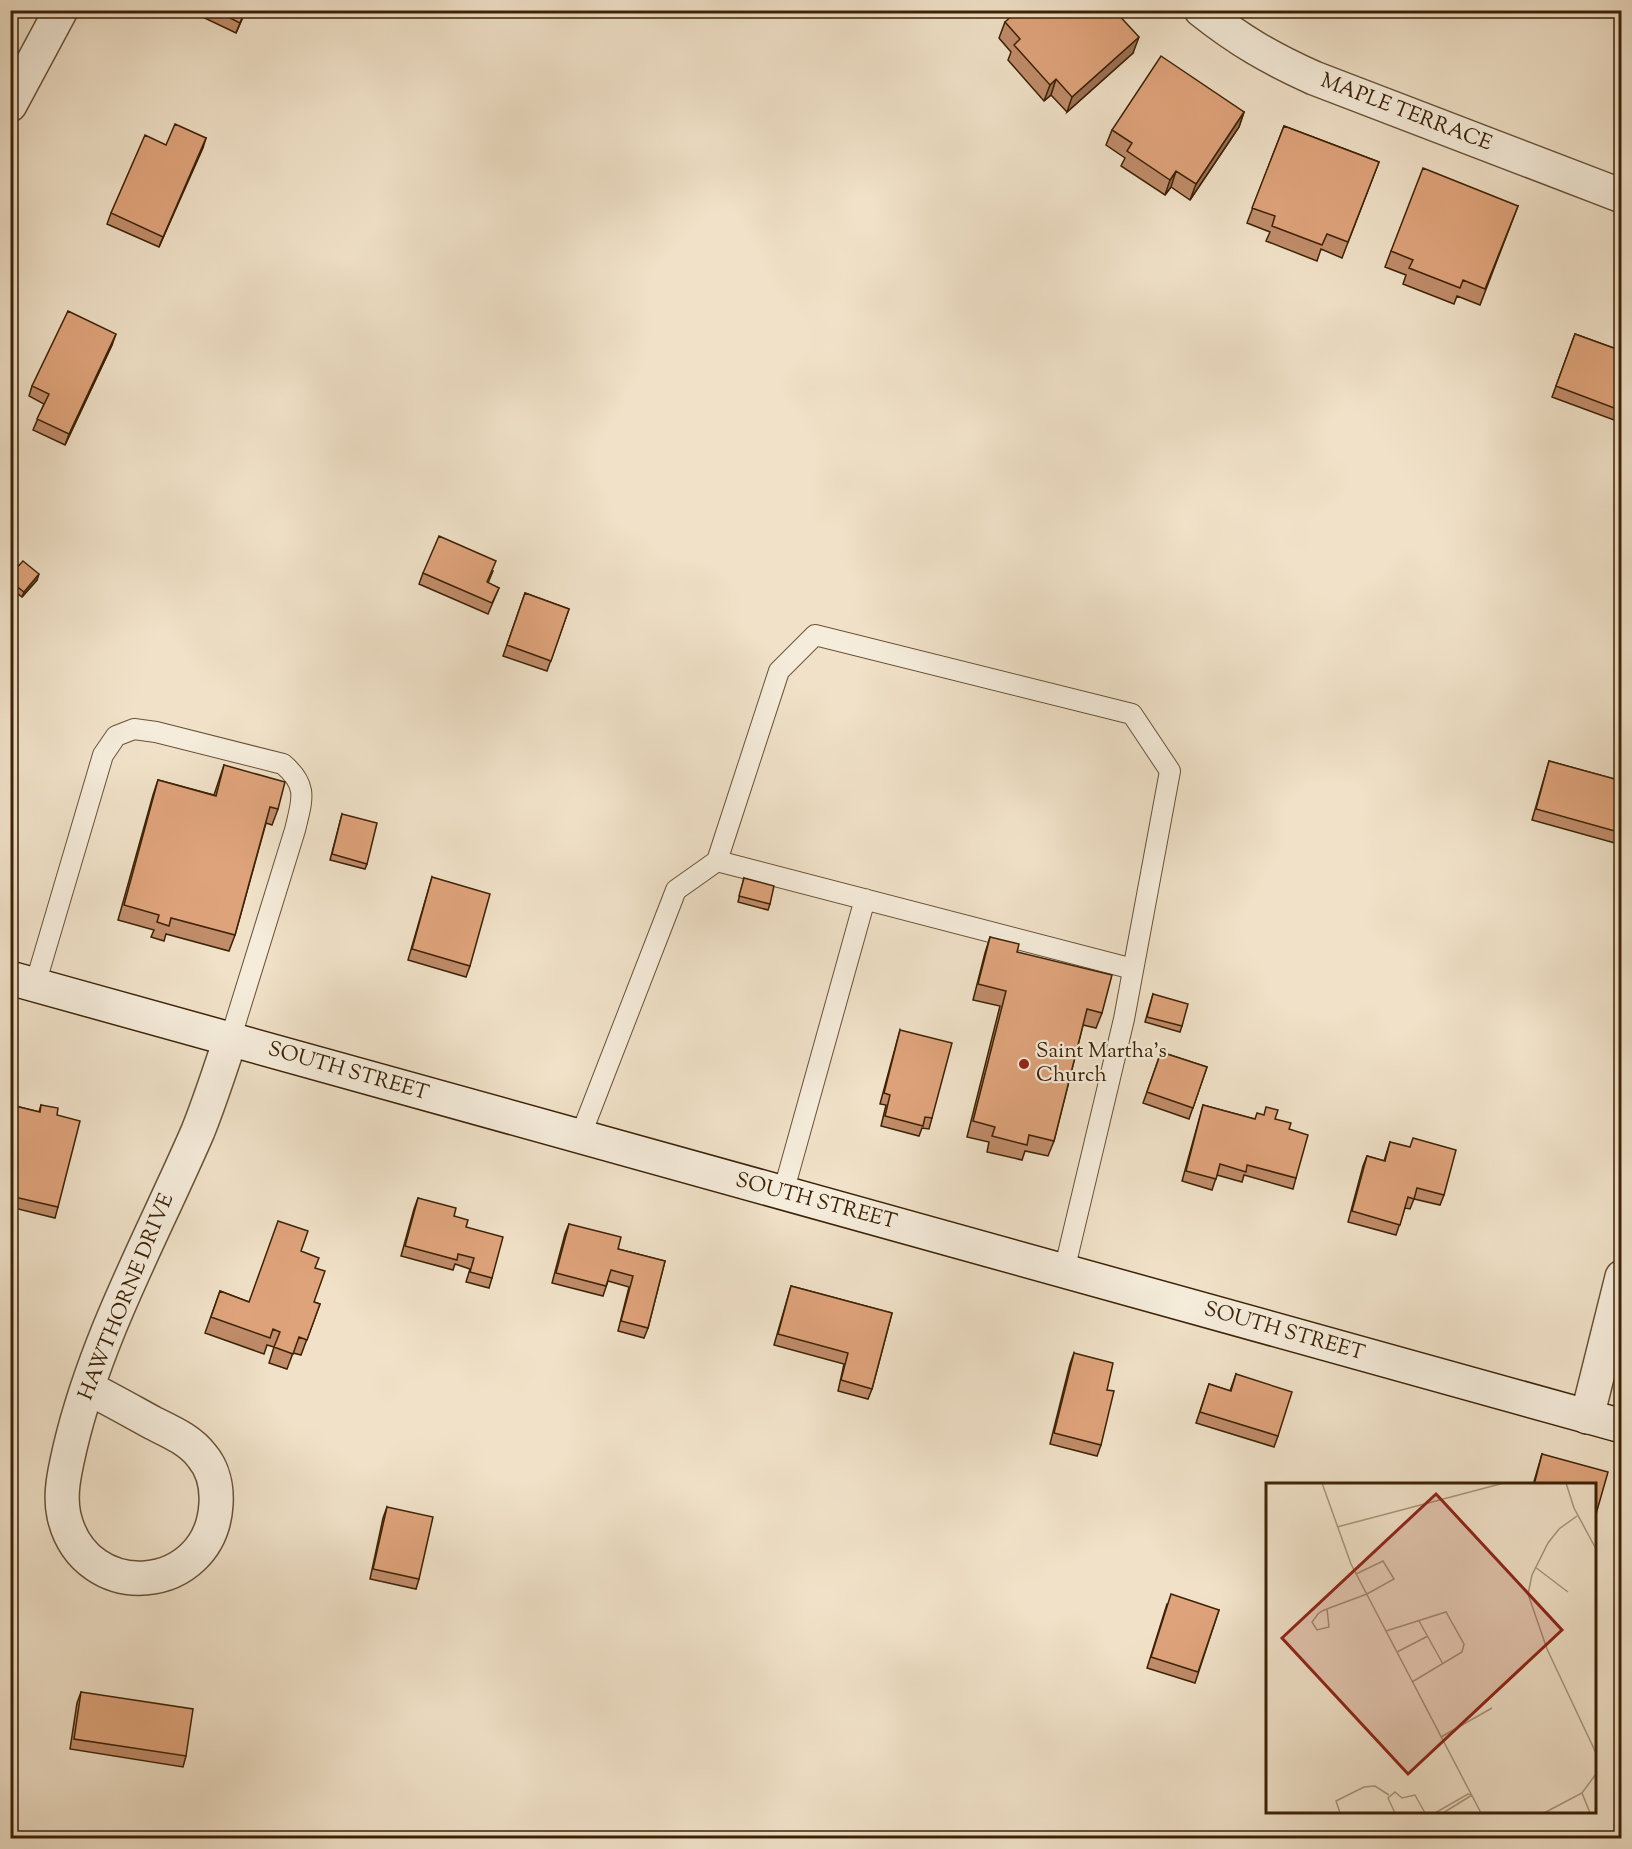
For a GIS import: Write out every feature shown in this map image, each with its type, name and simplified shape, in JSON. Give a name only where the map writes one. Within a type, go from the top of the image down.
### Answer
[{"type":"main road","points":[[10,105],[61,10]]},
{"type":"main road","name":"MAPLE TERRACE","points":[[1201,10],[1254,49],[1314,78],[1622,196]]},
{"type":"main road","name":"SOUTH STREET","points":[[23,982],[1622,1426]]},
{"type":"main road","name":"HAWTHORNE DRIVE","points":[[88,1388],[186,1440],[203,1457],[214,1479],[217,1494],[216,1519],[207,1542],[191,1561],[162,1576],[136,1580],[108,1573],[84,1557],[68,1531],[62,1509],[64,1474],[88,1388],[143,1249],[198,1130],[230,1040]]},
{"type":"main road","points":[[1587,1417],[1622,1277]]},
{"type":"lane","points":[[580,1137],[675,890],[717,861],[779,671],[815,635],[1132,714],[1170,771],[1124,1019],[1064,1271]]},
{"type":"lane","points":[[23,982],[103,755],[117,736],[134,729],[156,732],[284,764],[296,774],[303,796],[295,830],[230,1040]]},
{"type":"lane","points":[[717,861],[1133,969]]},
{"type":"lane","points":[[783,1193],[865,899]]},
{"type":"building","points":[[214,10],[245,10],[240,23]]},
{"type":"building","points":[[1018,10],[1114,10],[1139,37],[1072,97],[1056,79],[1050,85],[1014,45],[1020,39],[1005,22]]},
{"type":"building","points":[[1161,56],[1244,112],[1196,184],[1176,171],[1170,180],[1127,151],[1132,143],[1112,130]]},
{"type":"building","points":[[175,124],[206,138],[163,237],[111,213],[145,135],[166,145]]},
{"type":"building","points":[[1284,126],[1379,162],[1348,242],[1327,234],[1322,245],[1272,226],[1275,216],[1252,208]]},
{"type":"building","points":[[1423,168],[1518,206],[1485,289],[1463,280],[1460,288],[1409,268],[1413,260],[1391,251]]},
{"type":"building","points":[[68,311],[116,334],[69,434],[37,419],[49,394],[32,386]]},
{"type":"building","points":[[1575,334],[1622,351],[1622,411],[1556,386]]},
{"type":"building","points":[[439,536],[496,561],[487,582],[499,588],[492,603],[423,573]]},
{"type":"building","points":[[23,561],[39,574],[24,592],[10,581],[10,575]]},
{"type":"building","points":[[525,593],[569,609],[551,661],[507,645]]},
{"type":"building","points":[[1549,761],[1622,781],[1622,833],[1536,809]]},
{"type":"building","points":[[224,765],[285,782],[278,809],[270,807],[235,935],[171,918],[169,926],[157,922],[159,915],[124,905],[158,780],[216,796]]},
{"type":"building","points":[[342,814],[377,823],[367,864],[332,854]]},
{"type":"building","points":[[432,877],[490,894],[470,966],[412,949]]},
{"type":"building","points":[[744,878],[774,886],[770,904],[739,896]]},
{"type":"building","points":[[990,937],[1019,944],[1017,952],[1112,975],[1102,1013],[1087,1009],[1054,1141],[1029,1135],[1027,1145],[992,1136],[995,1127],[973,1121],[1006,991],[978,984]]},
{"type":"building","points":[[1153,994],[1188,1004],[1182,1026],[1147,1017]]},
{"type":"building","points":[[900,1030],[952,1043],[932,1118],[925,1117],[923,1126],[885,1116],[890,1095],[884,1093]]},
{"type":"building","points":[[1161,1052],[1207,1067],[1193,1108],[1147,1092]]},
{"type":"building","points":[[41,1105],[58,1108],[57,1115],[80,1121],[58,1207],[10,1196],[10,1126],[15,1106],[40,1112]]},
{"type":"building","points":[[1203,1105],[1255,1119],[1257,1113],[1264,1115],[1266,1107],[1278,1110],[1275,1119],[1291,1123],[1289,1129],[1308,1135],[1296,1178],[1247,1165],[1246,1172],[1220,1164],[1216,1179],[1186,1171]]},
{"type":"building","points":[[1413,1138],[1456,1150],[1444,1195],[1417,1188],[1414,1199],[1408,1197],[1400,1225],[1352,1211],[1367,1156],[1385,1161],[1390,1142],[1410,1147]]},
{"type":"building","points":[[418,1198],[456,1208],[454,1216],[468,1220],[466,1227],[503,1237],[492,1278],[470,1272],[474,1258],[458,1254],[457,1260],[405,1246]]},
{"type":"building","points":[[278,1221],[308,1231],[301,1251],[319,1258],[315,1268],[325,1271],[314,1302],[320,1304],[307,1340],[299,1337],[293,1354],[274,1347],[280,1332],[273,1329],[270,1338],[211,1317],[220,1291],[249,1302]]},
{"type":"building","points":[[569,1224],[621,1237],[618,1249],[665,1261],[648,1328],[621,1321],[633,1276],[611,1270],[606,1286],[556,1273]]},
{"type":"building","points":[[791,1286],[892,1313],[872,1389],[841,1380],[848,1353],[778,1334]]},
{"type":"building","points":[[1074,1353],[1113,1363],[1107,1390],[1114,1391],[1101,1445],[1054,1433]]},
{"type":"building","points":[[1236,1374],[1292,1392],[1278,1436],[1200,1412],[1209,1384],[1231,1391]]},
{"type":"building","points":[[1542,1454],[1608,1472],[1596,1514],[1596,1483],[1535,1483]]},
{"type":"building","points":[[387,1507],[433,1517],[419,1579],[373,1569]]},
{"type":"building","points":[[1171,1594],[1219,1610],[1198,1672],[1151,1657]]},
{"type":"building","points":[[81,1692],[193,1709],[186,1756],[74,1739]]},
{"type":"place","name":"Saint Martha's Church","points":[[1024,1064]]}]
